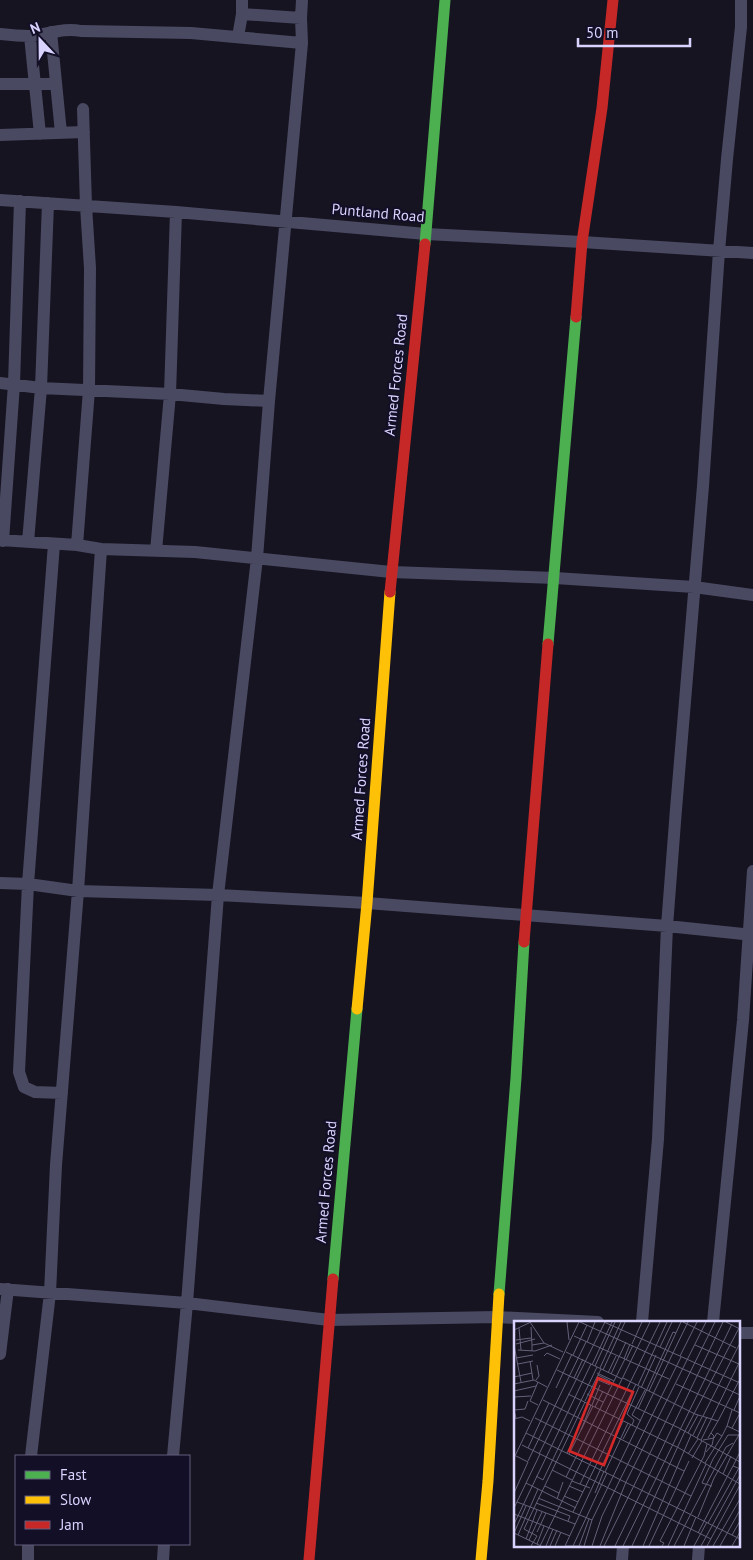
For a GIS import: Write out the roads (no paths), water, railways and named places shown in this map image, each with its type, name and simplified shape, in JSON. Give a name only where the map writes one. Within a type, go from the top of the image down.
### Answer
[{"type":"street","points":[[238,37],[242,14],[242,0]]},
{"type":"street","points":[[173,1455],[188,1303],[218,895],[257,558],[302,43],[302,0]]},
{"type":"street","name":"Armed Forces Road","points":[[309,1560],[328,1320],[367,904],[391,572],[426,234],[445,0]]},
{"type":"street","points":[[481,1560],[488,1481],[497,1317],[516,1078],[525,916],[582,242],[602,108],[613,0]]},
{"type":"street","points":[[642,1321],[658,1139],[667,926],[703,486],[719,251],[741,27],[741,0]]},
{"type":"street","points":[[242,14],[301,18]]},
{"type":"street","points":[[0,34],[30,36],[74,29],[118,33],[191,33],[302,43]]},
{"type":"street","points":[[51,32],[61,133]]},
{"type":"street","points":[[30,36],[40,134]]},
{"type":"street","points":[[0,84],[56,84]]},
{"type":"street","points":[[77,545],[89,390],[90,268],[83,109]]},
{"type":"street","points":[[0,134],[84,132]]},
{"type":"street","name":"Puntland Road","points":[[0,200],[176,212],[426,234],[753,253]]},
{"type":"street","points":[[20,202],[14,384],[1,540],[77,545],[101,549],[195,552],[391,572],[555,578],[694,588],[753,595]]},
{"type":"street","points":[[28,542],[41,388],[48,203]]},
{"type":"street","points":[[156,551],[170,394],[176,212]]},
{"type":"street","points":[[0,383],[41,388],[270,401]]},
{"type":"street","points":[[54,544],[28,884],[19,1072],[24,1087],[35,1092],[62,1093]]},
{"type":"street","points":[[31,1455],[50,1293],[56,1165],[78,891],[101,549]]},
{"type":"street","points":[[713,1321],[751,935],[753,871]]},
{"type":"street","points":[[0,882],[78,891],[218,895],[367,904],[667,926],[751,935]]},
{"type":"street","points":[[0,1354],[4,1289],[188,1303],[328,1320],[497,1317],[578,1321]]},
{"type":"street","points":[[740,1333],[753,1333]]},
{"type":"street","points":[[28,1545],[28,1560]]},
{"type":"street","points":[[163,1560],[164,1545]]}]
